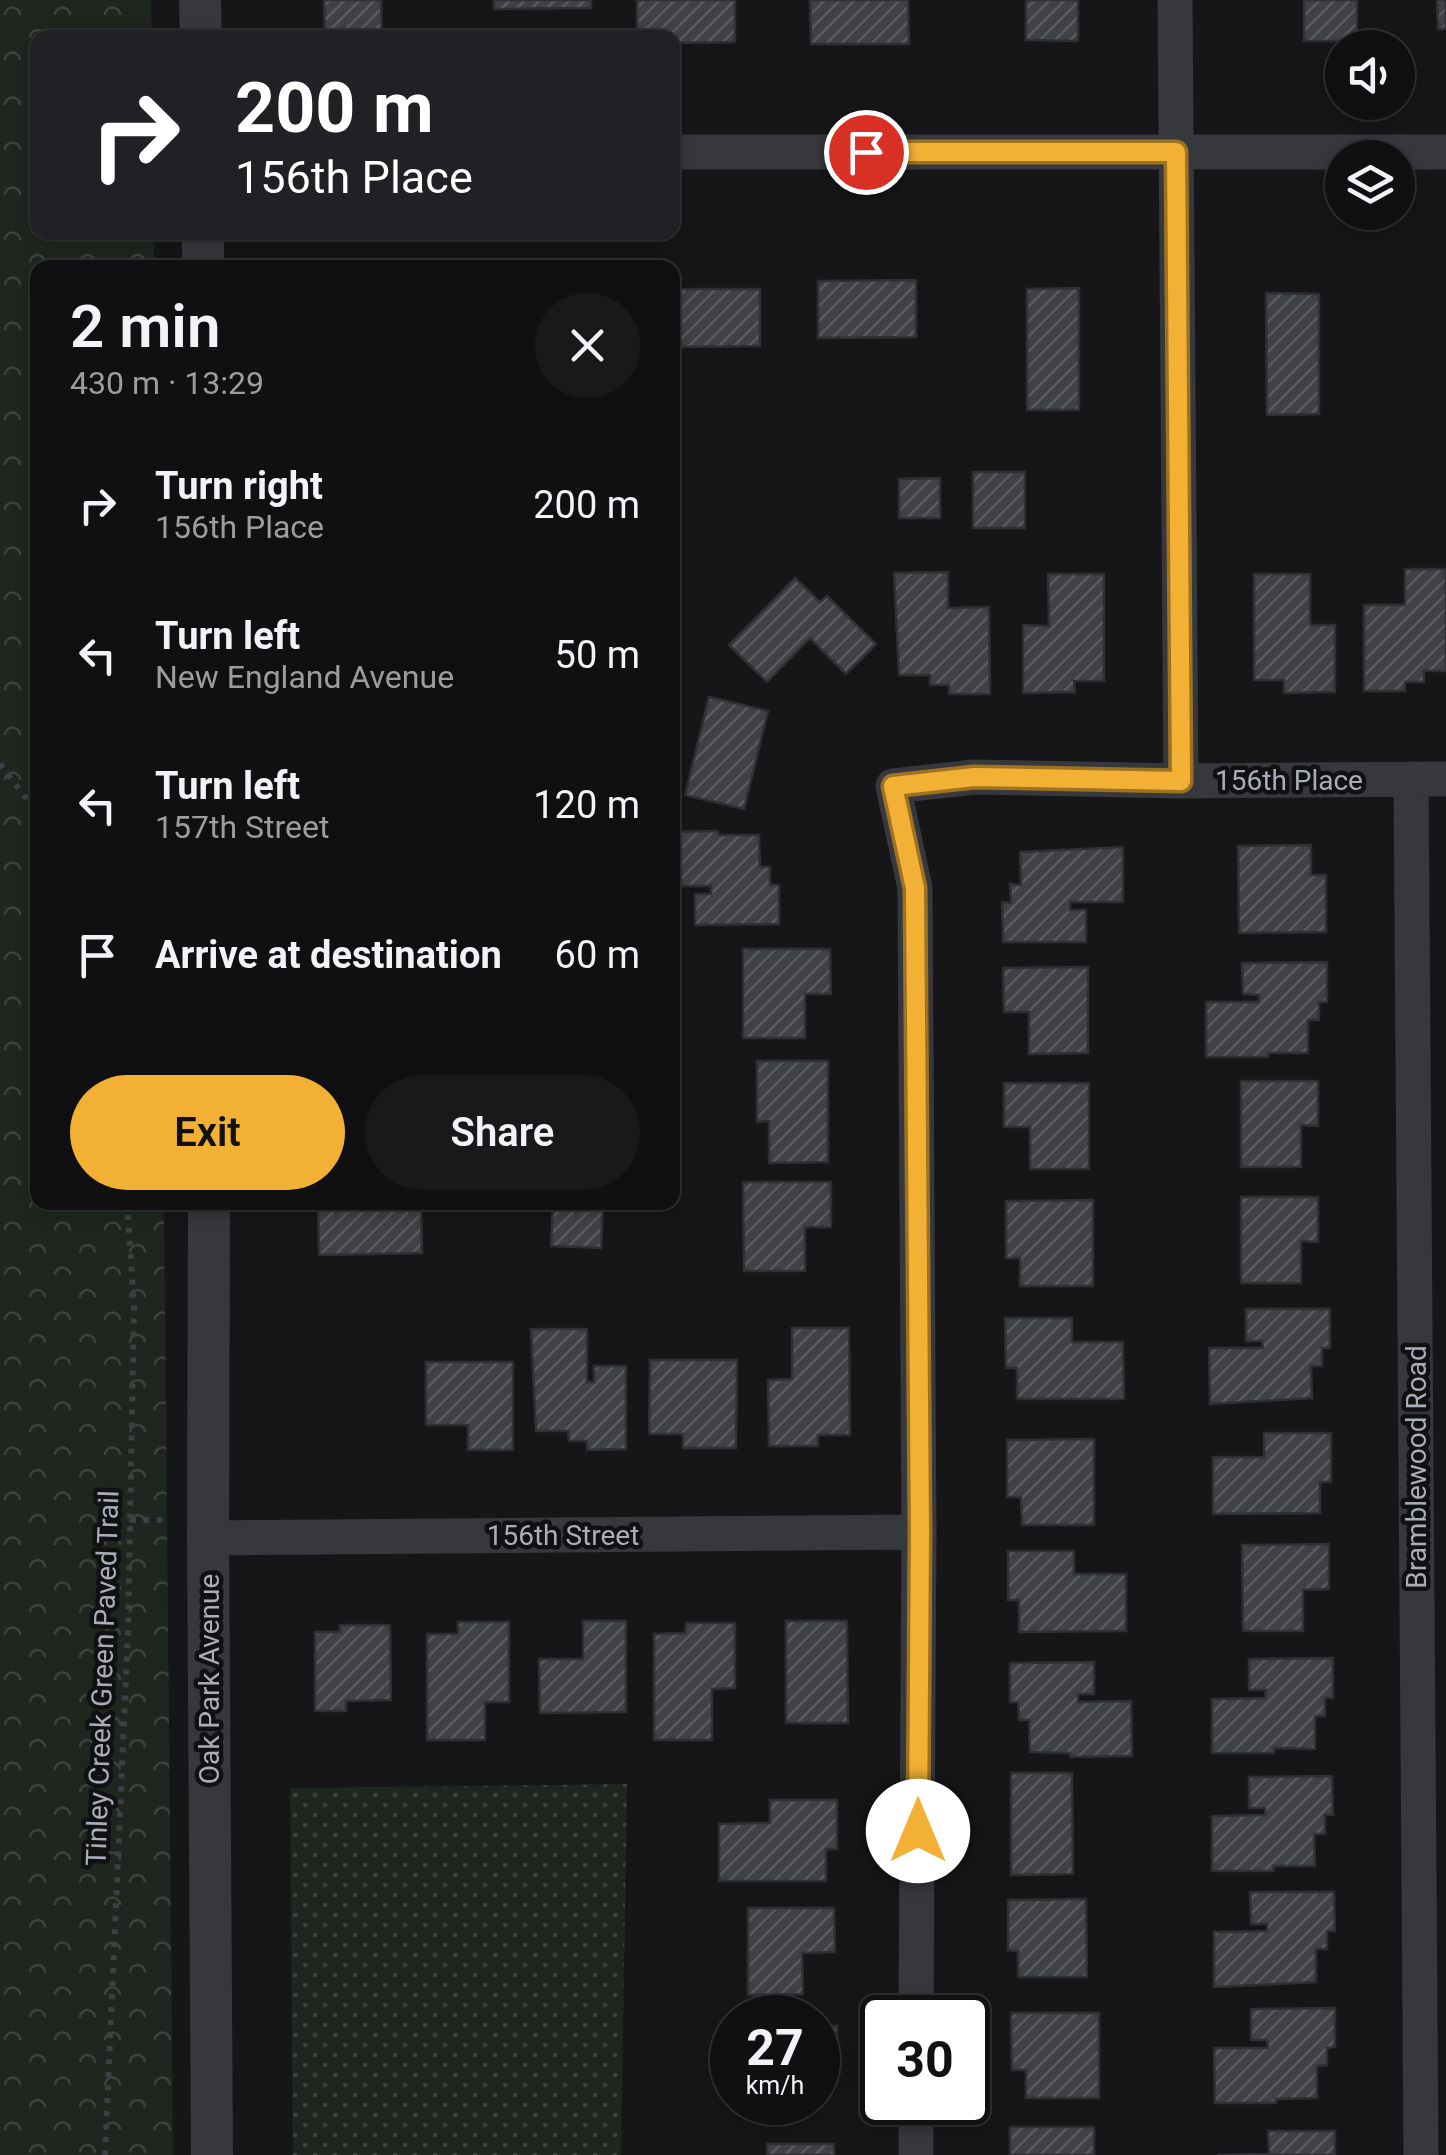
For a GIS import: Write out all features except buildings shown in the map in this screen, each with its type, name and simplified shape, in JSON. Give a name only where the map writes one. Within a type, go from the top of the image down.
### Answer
[{"type":"street","points":[[200,0],[201,30]]},
{"type":"street","points":[[1175,0],[1181,781]]},
{"type":"street","points":[[680,152],[1446,152]]},
{"type":"street","name":"156th Place","points":[[920,1532],[915,888],[893,786],[974,777],[1181,781],[1446,778]]},
{"type":"street","name":"Bramblewood Road","points":[[1411,779],[1421,2155]]},
{"type":"street","name":"Oak Park Avenue","points":[[208,1210],[188,1529],[212,2155]]},
{"type":"street","name":"156th Street","points":[[188,1529],[920,1532]]},
{"type":"street","points":[[916,1995],[920,1532]]},
{"type":"street","points":[[916,2125],[916,2155]]},
{"type":"path","points":[[0,764],[30,803]]},
{"type":"path","name":"Tinley Creek Green Paved Trail","points":[[105,2155],[130,1520],[134,1306],[128,1210]]},
{"type":"path","points":[[130,1520],[188,1529]]},
{"type":"green space","points":[[0,0],[151,0],[152,30],[30,30],[30,240],[154,240],[154,260],[30,260],[30,1210],[164,1210],[173,2155],[0,2155]]},
{"type":"green space","points":[[627,1784],[621,2155],[293,2155],[290,1788]]},
{"type":"route","points":[[866,152],[1176,152],[1181,781],[974,777],[893,786],[915,888],[918,1831]]}]
